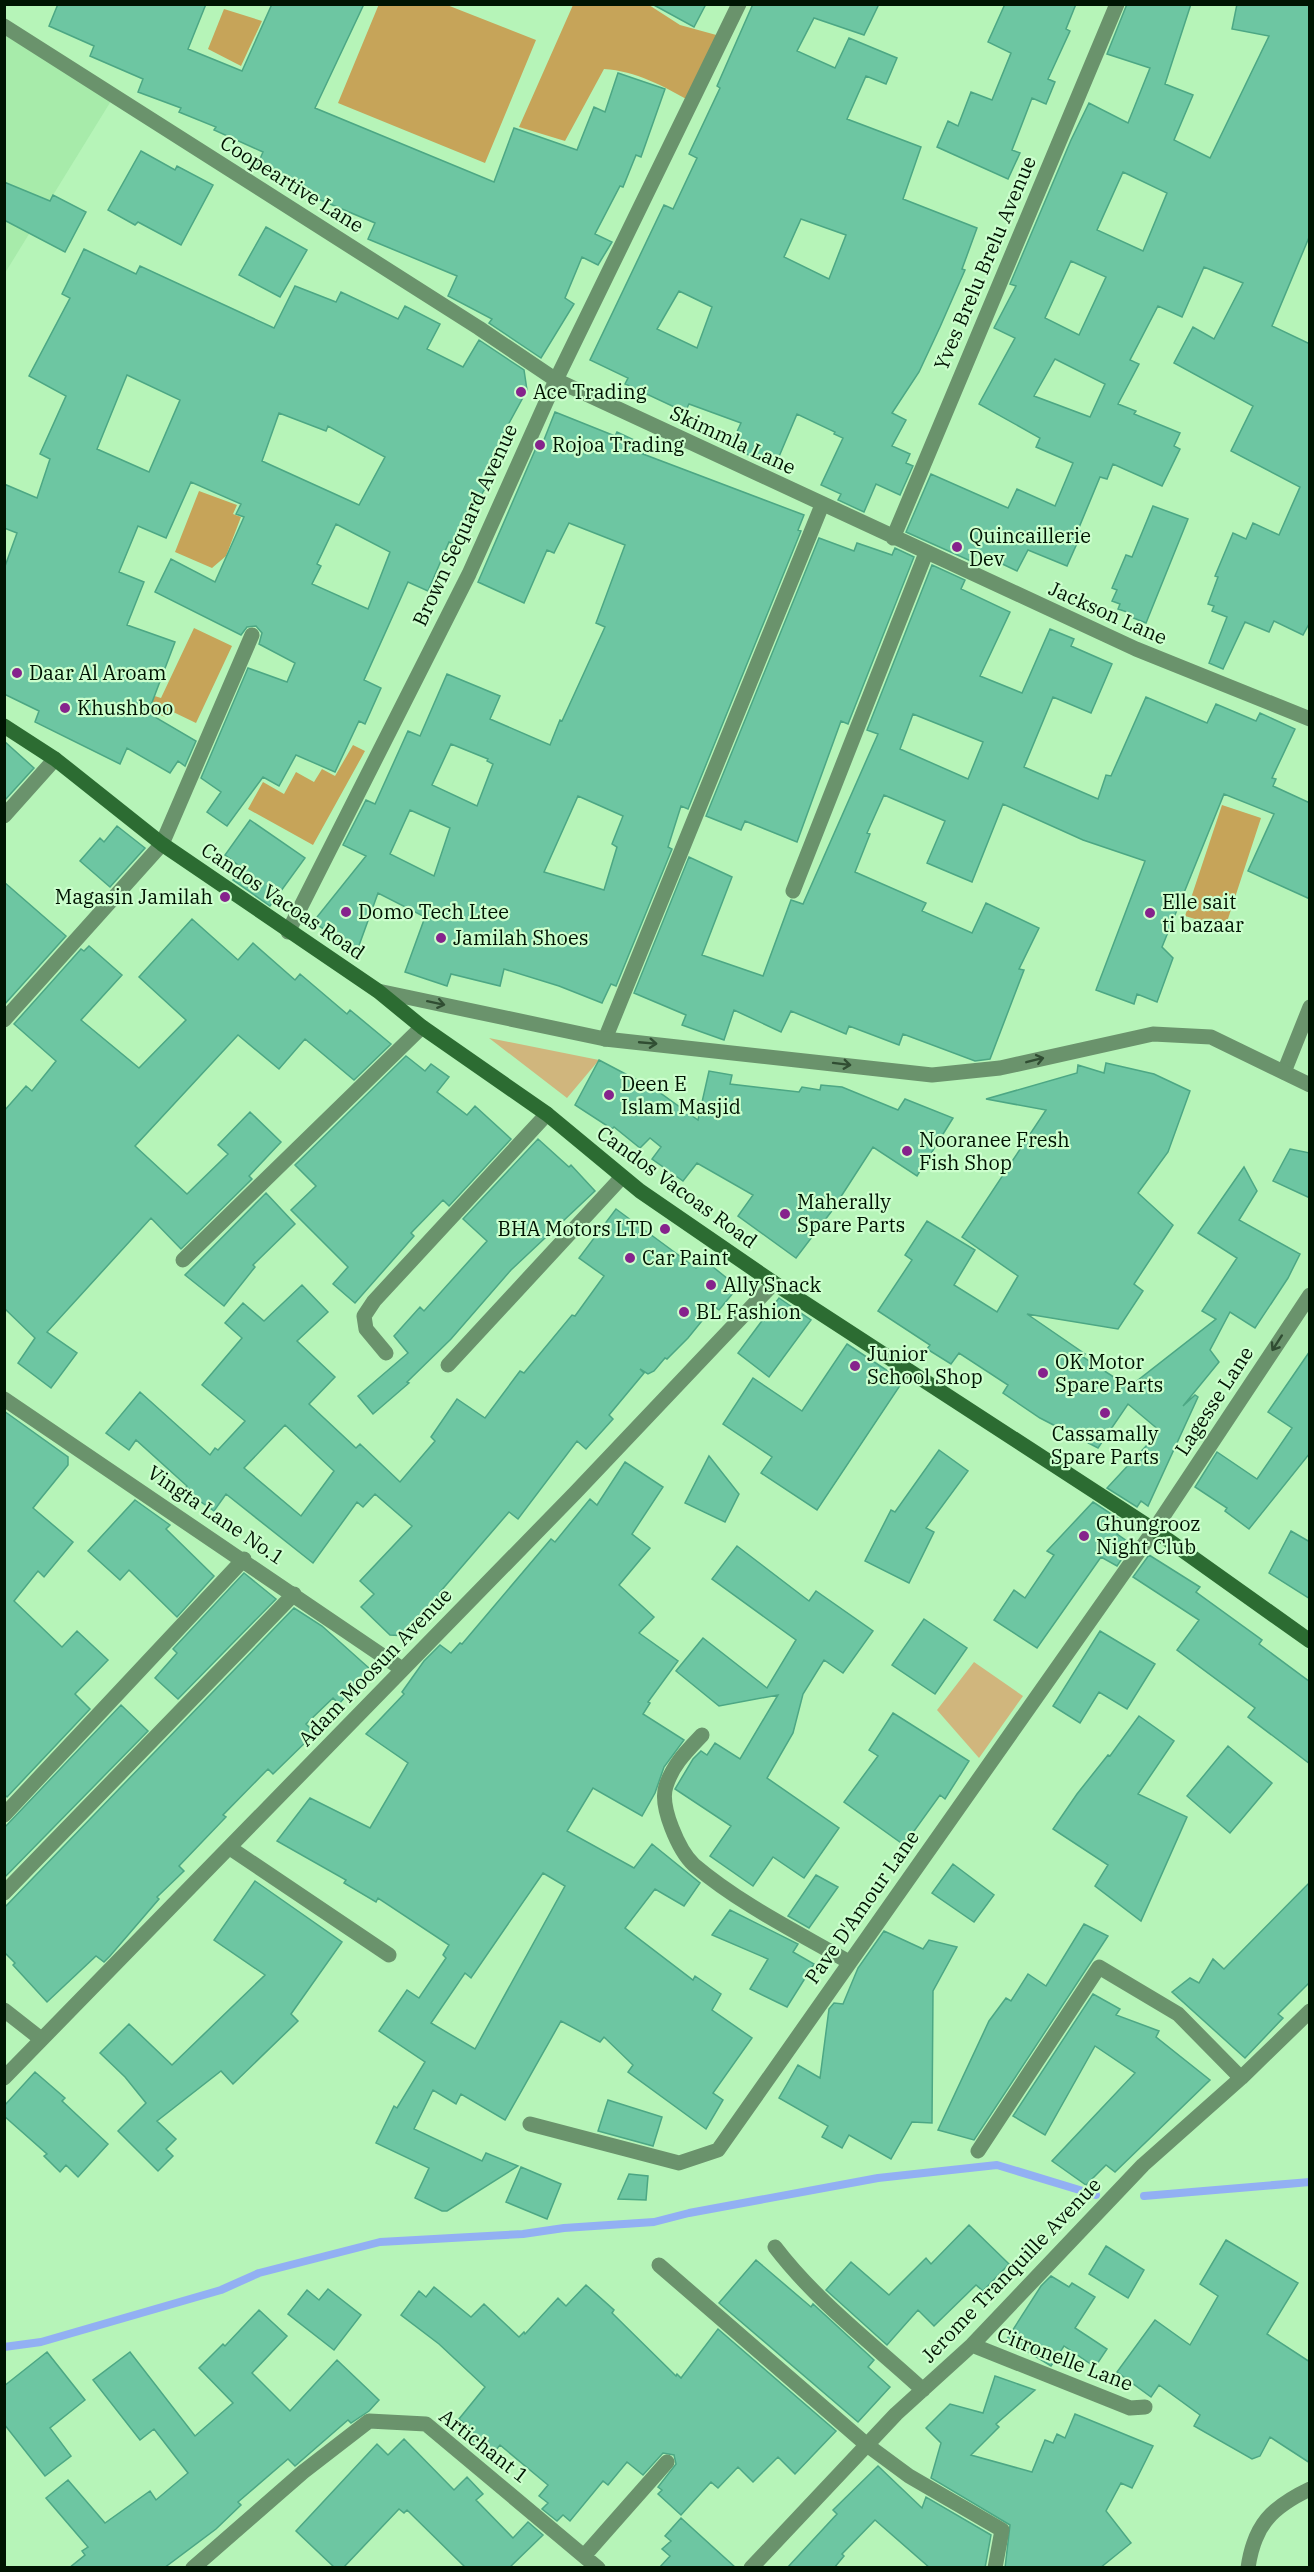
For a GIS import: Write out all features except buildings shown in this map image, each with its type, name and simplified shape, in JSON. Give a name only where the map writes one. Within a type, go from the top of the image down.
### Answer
[{"type":"main road","name":"Candos Vacoas Road","points":[[4,726],[55,759],[162,844],[288,932],[378,991],[422,1027],[547,1114],[622,1177],[774,1283],[1154,1530],[1310,1641]]},
{"type":"street","name":"Brown Sequard Avenue","points":[[288,932],[468,574],[556,380],[739,4]]},
{"type":"street","name":"Yves Brelu Brelu Avenue","points":[[893,538],[1117,4]]},
{"type":"street","name":"Coopeartive Lane","points":[[4,26],[479,328],[556,380]]},
{"type":"street","name":"Skimmla Lane","points":[[556,380],[893,538]]},
{"type":"street","points":[[605,1039],[822,505]]},
{"type":"street","name":"Jackson Lane","points":[[893,538],[1136,649],[1310,719]]},
{"type":"street","points":[[793,891],[926,553]]},
{"type":"street","points":[[4,1020],[162,844],[252,635]]},
{"type":"street","points":[[4,816],[55,759]]},
{"type":"street","points":[[378,991],[605,1039],[933,1075],[1000,1068],[1153,1034],[1211,1037],[1310,1085]]},
{"type":"street","points":[[1284,1072],[1310,1007]]},
{"type":"street","points":[[183,1260],[422,1027]]},
{"type":"street","points":[[386,1353],[366,1329],[364,1316],[374,1301],[547,1114]]},
{"type":"street","points":[[448,1365],[622,1177]]},
{"type":"street","name":"Adam Moosun Avenue","points":[[4,2078],[575,1493],[774,1283]]},
{"type":"street","name":"Lagesse Lane","points":[[1154,1530],[1310,1295]]},
{"type":"street","name":"Vingta Lane No.1","points":[[4,1399],[244,1559],[402,1669]]},
{"type":"street","name":"Pave D'Amour Lane","points":[[530,2124],[679,2163],[718,2150],[1154,1530]]},
{"type":"street","points":[[4,1815],[244,1559]]},
{"type":"street","points":[[4,1893],[294,1594]]},
{"type":"street","points":[[702,1735],[676,1762],[665,1788],[669,1823],[692,1863],[758,1909],[849,1962]]},
{"type":"street","points":[[230,1848],[389,1955]]},
{"type":"street","points":[[978,2151],[1099,1967],[1178,2014],[1241,2078]]},
{"type":"street","points":[[4,2010],[41,2039]]},
{"type":"street","name":"Jerome Tranquille Avenue","points":[[751,2568],[867,2445],[972,2345],[1143,2165],[1241,2078],[1310,2011]]},
{"type":"street","points":[[775,2247],[794,2271],[825,2302],[923,2390]]},
{"type":"street","points":[[659,2265],[867,2445],[909,2476],[1002,2530],[995,2568]]},
{"type":"street","name":"Citronelle Lane","points":[[972,2345],[1130,2408],[1145,2407]]},
{"type":"street","name":"Artichant 1","points":[[193,2568],[303,2472],[369,2421],[426,2424],[598,2568]]},
{"type":"street","points":[[584,2556],[666,2462]]},
{"type":"street","points":[[1248,2568],[1251,2550],[1266,2517],[1282,2504],[1310,2488]]},
{"type":"shaded area","points":[[379,4],[447,5],[536,40],[485,163],[338,103]]},
{"type":"shaded area","points":[[573,5],[649,5],[680,25],[720,36],[690,101],[638,76],[604,69],[565,141],[519,127]]},
{"type":"shaded area","points":[[224,9],[262,21],[241,66],[208,49]]},
{"type":"shaded area","points":[[5,35],[111,101],[5,273]]},
{"type":"shaded area","points":[[199,491],[237,505],[233,514],[241,517],[226,556],[212,568],[175,552]]},
{"type":"shaded area","points":[[194,628],[232,646],[196,723],[169,710],[165,717],[151,711],[141,721],[119,685],[161,698]]},
{"type":"shaded area","points":[[353,745],[365,751],[313,845],[248,809],[263,782],[284,794],[296,772],[314,782],[322,769],[335,776]]},
{"type":"shaded area","points":[[1222,805],[1261,818],[1225,928],[1185,916]]},
{"type":"shaded area","points":[[489,1038],[599,1060],[567,1098]]},
{"type":"shaded area","points":[[974,1662],[1023,1696],[979,1758],[937,1710]]},
{"type":"waterway","points":[[4,2347],[41,2342],[221,2290],[259,2273],[380,2242],[523,2234],[564,2228],[654,2222],[689,2213],[878,2178],[997,2165],[1096,2195]]},
{"type":"waterway","points":[[1144,2196],[1310,2182]]},
{"type":"place","name":"Ace Trading","points":[[521,392]]},
{"type":"place","name":"Rojoa Trading","points":[[540,445]]},
{"type":"place","name":"Quincaillerie Dev","points":[[957,547]]},
{"type":"place","name":"Daar Al Aroam","points":[[17,673]]},
{"type":"place","name":"Khushboo","points":[[65,708]]},
{"type":"place","name":"Magasin Jamilah","points":[[225,897]]},
{"type":"place","name":"Domo Tech Ltee","points":[[346,912]]},
{"type":"place","name":"Elle sait ti bazaar","points":[[1150,913]]},
{"type":"place","name":"Jamilah Shoes","points":[[441,938]]},
{"type":"place","name":"Deen E Islam Masjid","points":[[609,1095]]},
{"type":"place","name":"Nooranee Fresh Fish Shop","points":[[907,1151]]},
{"type":"place","name":"Maherally Spare Parts","points":[[785,1214]]},
{"type":"place","name":"BHA Motors LTD","points":[[665,1229]]},
{"type":"place","name":"Car Paint","points":[[630,1258]]},
{"type":"place","name":"Ally Snack","points":[[711,1285]]},
{"type":"place","name":"BL Fashion","points":[[684,1312]]},
{"type":"place","name":"Junior School Shop","points":[[855,1366]]},
{"type":"place","name":"OK Motor Spare Parts","points":[[1043,1373]]},
{"type":"place","name":"Cassamally Spare Parts","points":[[1105,1413]]},
{"type":"place","name":"Ghungrooz Night Club","points":[[1084,1536]]}]
